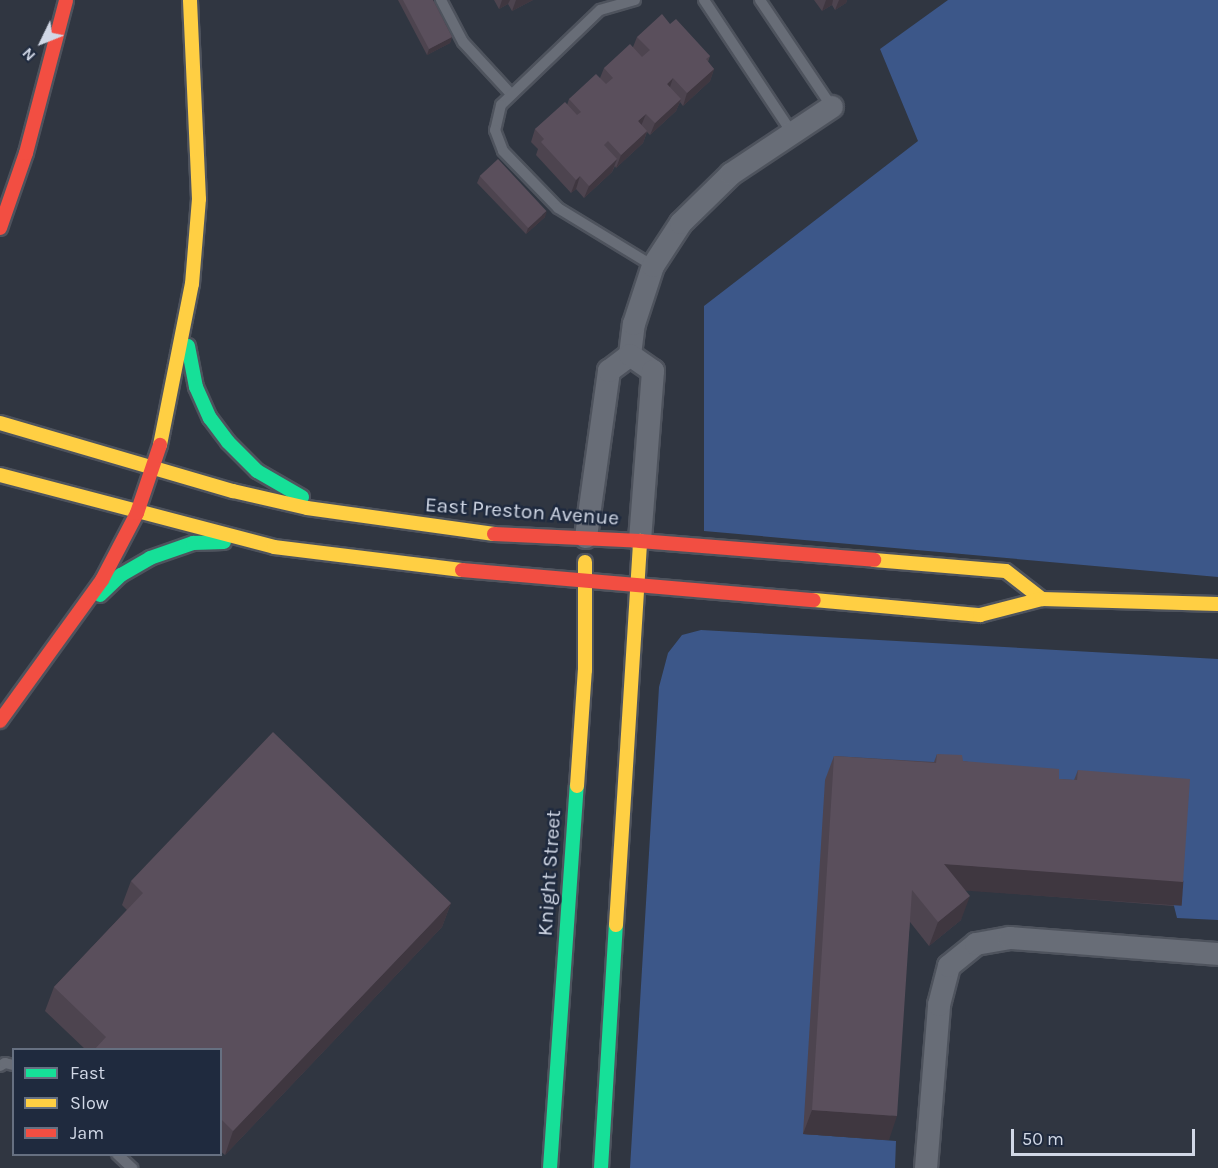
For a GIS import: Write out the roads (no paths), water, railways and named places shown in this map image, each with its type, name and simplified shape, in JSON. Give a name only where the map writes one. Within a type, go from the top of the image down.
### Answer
[{"type":"street","points":[[0,228],[26,153],[66,0]]},
{"type":"street","points":[[0,721],[102,580],[137,513],[155,465],[186,320],[199,199],[190,0]]},
{"type":"street","points":[[586,537],[609,370],[630,355],[634,324],[653,266],[681,223],[715,186],[832,107]]},
{"type":"street","points":[[186,320],[196,387],[210,418],[228,442],[265,476],[342,513]]},
{"type":"street","points":[[601,1168],[640,541],[653,371],[630,355]]},
{"type":"street","name":"East Preston Avenue","points":[[0,423],[155,465],[232,491],[342,513],[494,534],[586,537],[1006,571],[1042,599]]},
{"type":"street","points":[[0,475],[249,541],[385,563],[638,587],[980,615],[1042,599],[1218,604]]},
{"type":"street","name":"Knight Street","points":[[550,1168],[585,670],[586,537]]},
{"type":"street","points":[[77,616],[121,575],[150,558],[193,543],[249,541]]},
{"type":"street","points":[[926,1168],[939,1005],[949,966],[976,944],[1010,938],[1218,954]]},
{"type":"lane","points":[[441,0],[463,42],[511,94]]},
{"type":"lane","points":[[635,0],[600,10],[511,94],[495,120],[503,151],[558,208],[653,266]]},
{"type":"lane","points":[[704,0],[792,133]]},
{"type":"lane","points":[[760,0],[832,107]]},
{"type":"lane","points":[[118,1156],[132,1168]]}]
